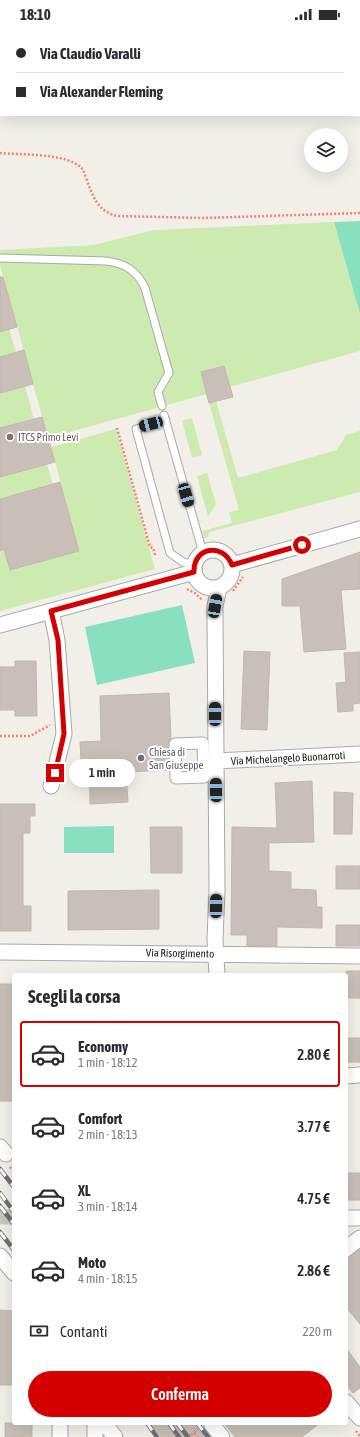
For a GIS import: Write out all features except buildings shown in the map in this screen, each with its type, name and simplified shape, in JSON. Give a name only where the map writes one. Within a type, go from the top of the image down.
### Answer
[{"type":"street","points":[[232,565],[360,529]]},
{"type":"street","points":[[216,973],[215,606],[225,590],[223,586],[230,579],[232,565],[230,559],[221,552],[211,550],[204,552],[196,559],[194,569],[196,579],[206,588],[225,590]]},
{"type":"street","points":[[0,625],[194,569]]},
{"type":"street","points":[[51,611],[58,640],[64,734],[51,786]]},
{"type":"street","name":"Via Michelangelo Buonarroti","points":[[216,761],[360,754]]},
{"type":"street","name":"Via Risorgimento","points":[[0,952],[360,956]]},
{"type":"street","points":[[348,1076],[360,1075]]},
{"type":"street","points":[[348,1218],[360,1218]]},
{"type":"street","points":[[348,1247],[360,1238]]},
{"type":"street","points":[[0,1256],[12,1271]]},
{"type":"street","points":[[348,1406],[358,1424]]},
{"type":"street","points":[[60,1425],[60,1437]]},
{"type":"street","points":[[95,1425],[95,1437]]},
{"type":"street","points":[[106,1425],[115,1437]]},
{"type":"street","points":[[204,1426],[222,1437]]},
{"type":"lane","points":[[0,258],[106,261],[120,263],[132,270],[141,279],[145,288],[169,373],[158,392],[162,406]]},
{"type":"lane","points":[[194,569],[170,553],[136,429],[165,418],[201,546],[204,552]]},
{"type":"path","points":[[0,153],[53,157],[70,161],[80,166],[100,208],[108,214],[117,216],[204,218],[360,213]]},
{"type":"path","points":[[117,428],[150,547],[153,548],[155,555]]},
{"type":"path","points":[[225,590],[236,584],[246,574]]},
{"type":"path","points":[[184,587],[195,592],[204,604]]},
{"type":"path","points":[[0,736],[30,736],[63,718]]},
{"type":"path","points":[[5,1155],[12,1169]]},
{"type":"path","points":[[358,1424],[360,1436]]},
{"type":"path","points":[[191,1436],[194,1432],[204,1426]]},
{"type":"path","points":[[194,1432],[197,1437]]},
{"type":"green space","points":[[360,221],[360,314],[334,222]]},
{"type":"green space","points":[[334,222],[360,314],[360,351],[230,387],[224,366],[201,372],[207,394],[48,438],[0,265],[0,250],[94,245],[154,230]]},
{"type":"green space","points":[[9,329],[16,352],[0,357],[0,332]]},
{"type":"green space","points":[[25,386],[34,419],[0,428],[0,393]]},
{"type":"green space","points":[[216,401],[238,478],[337,450],[346,435],[360,431],[360,492],[210,532],[207,538],[204,539],[202,531],[232,523],[229,512],[239,510],[209,403]]},
{"type":"green space","points":[[192,418],[202,455],[192,458],[182,421]]},
{"type":"green space","points":[[116,429],[155,569],[0,611],[0,551],[4,549],[10,570],[79,551],[51,447]]},
{"type":"green space","points":[[47,464],[53,484],[0,499],[0,473]]},
{"type":"green space","points":[[207,473],[216,504],[208,517],[197,476]]},
{"type":"green space","points":[[182,605],[195,663],[97,685],[85,627]]},
{"type":"green space","points":[[114,826],[114,853],[64,853],[64,827]]},
{"type":"tunnel","points":[[0,1217],[12,1217]]},
{"type":"railway","points":[[0,1169],[12,1184]]},
{"type":"railway","points":[[0,1193],[12,1209]]},
{"type":"railway","points":[[0,1206],[12,1221]]},
{"type":"railway","points":[[0,1232],[12,1247]]},
{"type":"railway","points":[[148,1425],[157,1437]]},
{"type":"railway","points":[[170,1425],[179,1437]]},
{"type":"railway","points":[[179,1425],[188,1437]]},
{"type":"railway","points":[[199,1425],[208,1437]]},
{"type":"place","name":"ITCS Primo Levi","points":[[10,437]]},
{"type":"place","name":"Chiesa di San Giuseppe","points":[[141,758]]},
{"type":"route","points":[[55,773],[64,734],[58,640],[51,611],[194,572],[194,565],[198,556],[211,550],[221,552],[226,555],[230,559],[232,565],[302,545]]}]
